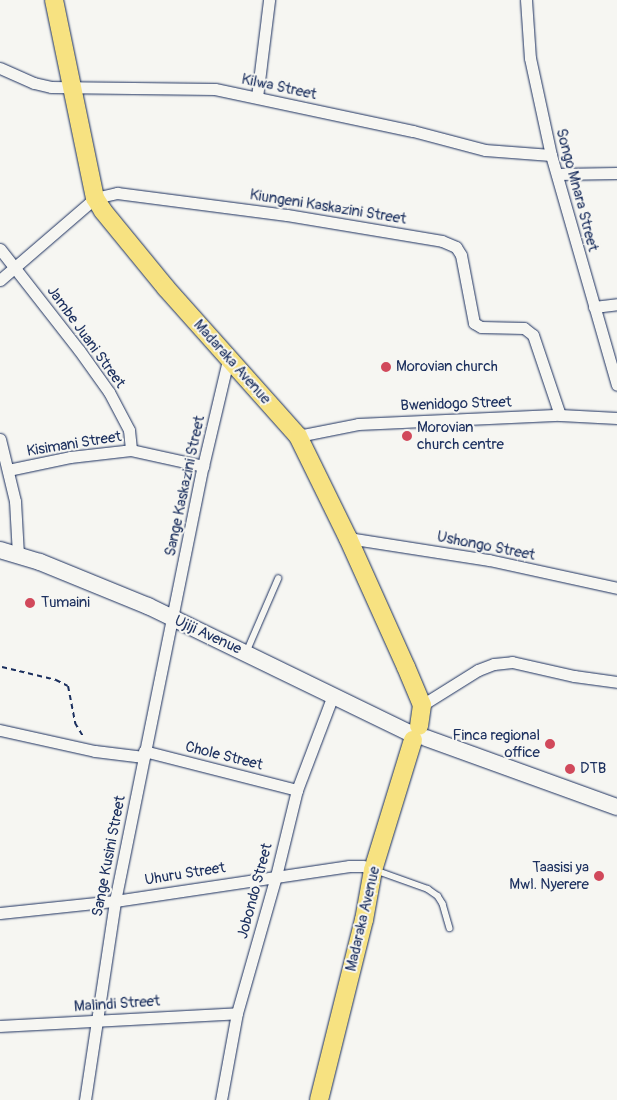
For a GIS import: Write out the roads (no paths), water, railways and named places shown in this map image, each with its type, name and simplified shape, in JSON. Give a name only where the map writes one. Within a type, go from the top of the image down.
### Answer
[{"type":"main road","name":"Madaraka Avenue","points":[[54,0],[70,87],[95,198],[103,211],[228,360],[298,436],[348,538],[422,705],[417,734],[373,870],[364,920],[319,1100]]},
{"type":"main road","name":"Ujiji Avenue","points":[[0,550],[18,554],[103,586],[417,734],[617,808]]},
{"type":"street","points":[[257,97],[269,0]]},
{"type":"street","name":"Songo Mnara Street","points":[[526,0],[530,58],[551,155],[617,385]]},
{"type":"street","name":"Kilwa Street","points":[[0,68],[34,84],[51,88],[215,90],[257,97],[414,131],[485,150],[551,155]]},
{"type":"street","points":[[557,174],[617,173]]},
{"type":"street","name":"Kiungeni Kaskazini Street","points":[[0,280],[95,198],[117,193],[130,193],[426,237],[456,247],[461,255],[474,324],[481,327],[524,328],[533,335],[560,415]]},
{"type":"street","name":"Jambe Juani Street","points":[[0,249],[109,392],[129,430],[131,450]]},
{"type":"street","points":[[594,307],[617,304]]},
{"type":"street","name":"Sange Kaskazini Street","points":[[172,619],[203,466],[228,360]]},
{"type":"street","name":"Bwenidogo Street","points":[[298,436],[358,424],[560,415],[617,418]]},
{"type":"street","points":[[0,438],[14,501],[18,554]]},
{"type":"street","name":"Kisimani Street","points":[[8,470],[70,456],[131,450],[203,466]]},
{"type":"street","name":"Ushongo Street","points":[[348,538],[489,560],[617,588]]},
{"type":"street","name":"Sange Kusini Street","points":[[85,1100],[115,901],[172,619]]},
{"type":"street","points":[[422,705],[456,681],[494,664],[512,662],[574,676],[617,682]]},
{"type":"street","name":"Jobondo Street","points":[[221,1100],[237,1013],[276,876],[297,790],[333,695]]},
{"type":"street","name":"Chole Street","points":[[0,730],[95,751],[144,754],[297,790]]},
{"type":"street","name":"Uhuru Street","points":[[0,913],[115,901],[349,866],[363,866],[373,870]]},
{"type":"street","name":"Malindi Street","points":[[0,1026],[237,1013]]},
{"type":"lane","points":[[246,652],[278,579]]},
{"type":"lane","points":[[373,870],[428,889],[438,896],[443,904],[450,928]]},
{"type":"place","name":"Morovian church","points":[[386,367]]},
{"type":"place","name":"Morovian church centre","points":[[407,436]]},
{"type":"place","name":"Tumaini","points":[[30,603]]},
{"type":"place","name":"Finca regional office","points":[[550,744]]},
{"type":"place","name":"DTB","points":[[570,769]]},
{"type":"place","name":"Taasisi ya Mwl. Nyerere","points":[[599,876]]}]
